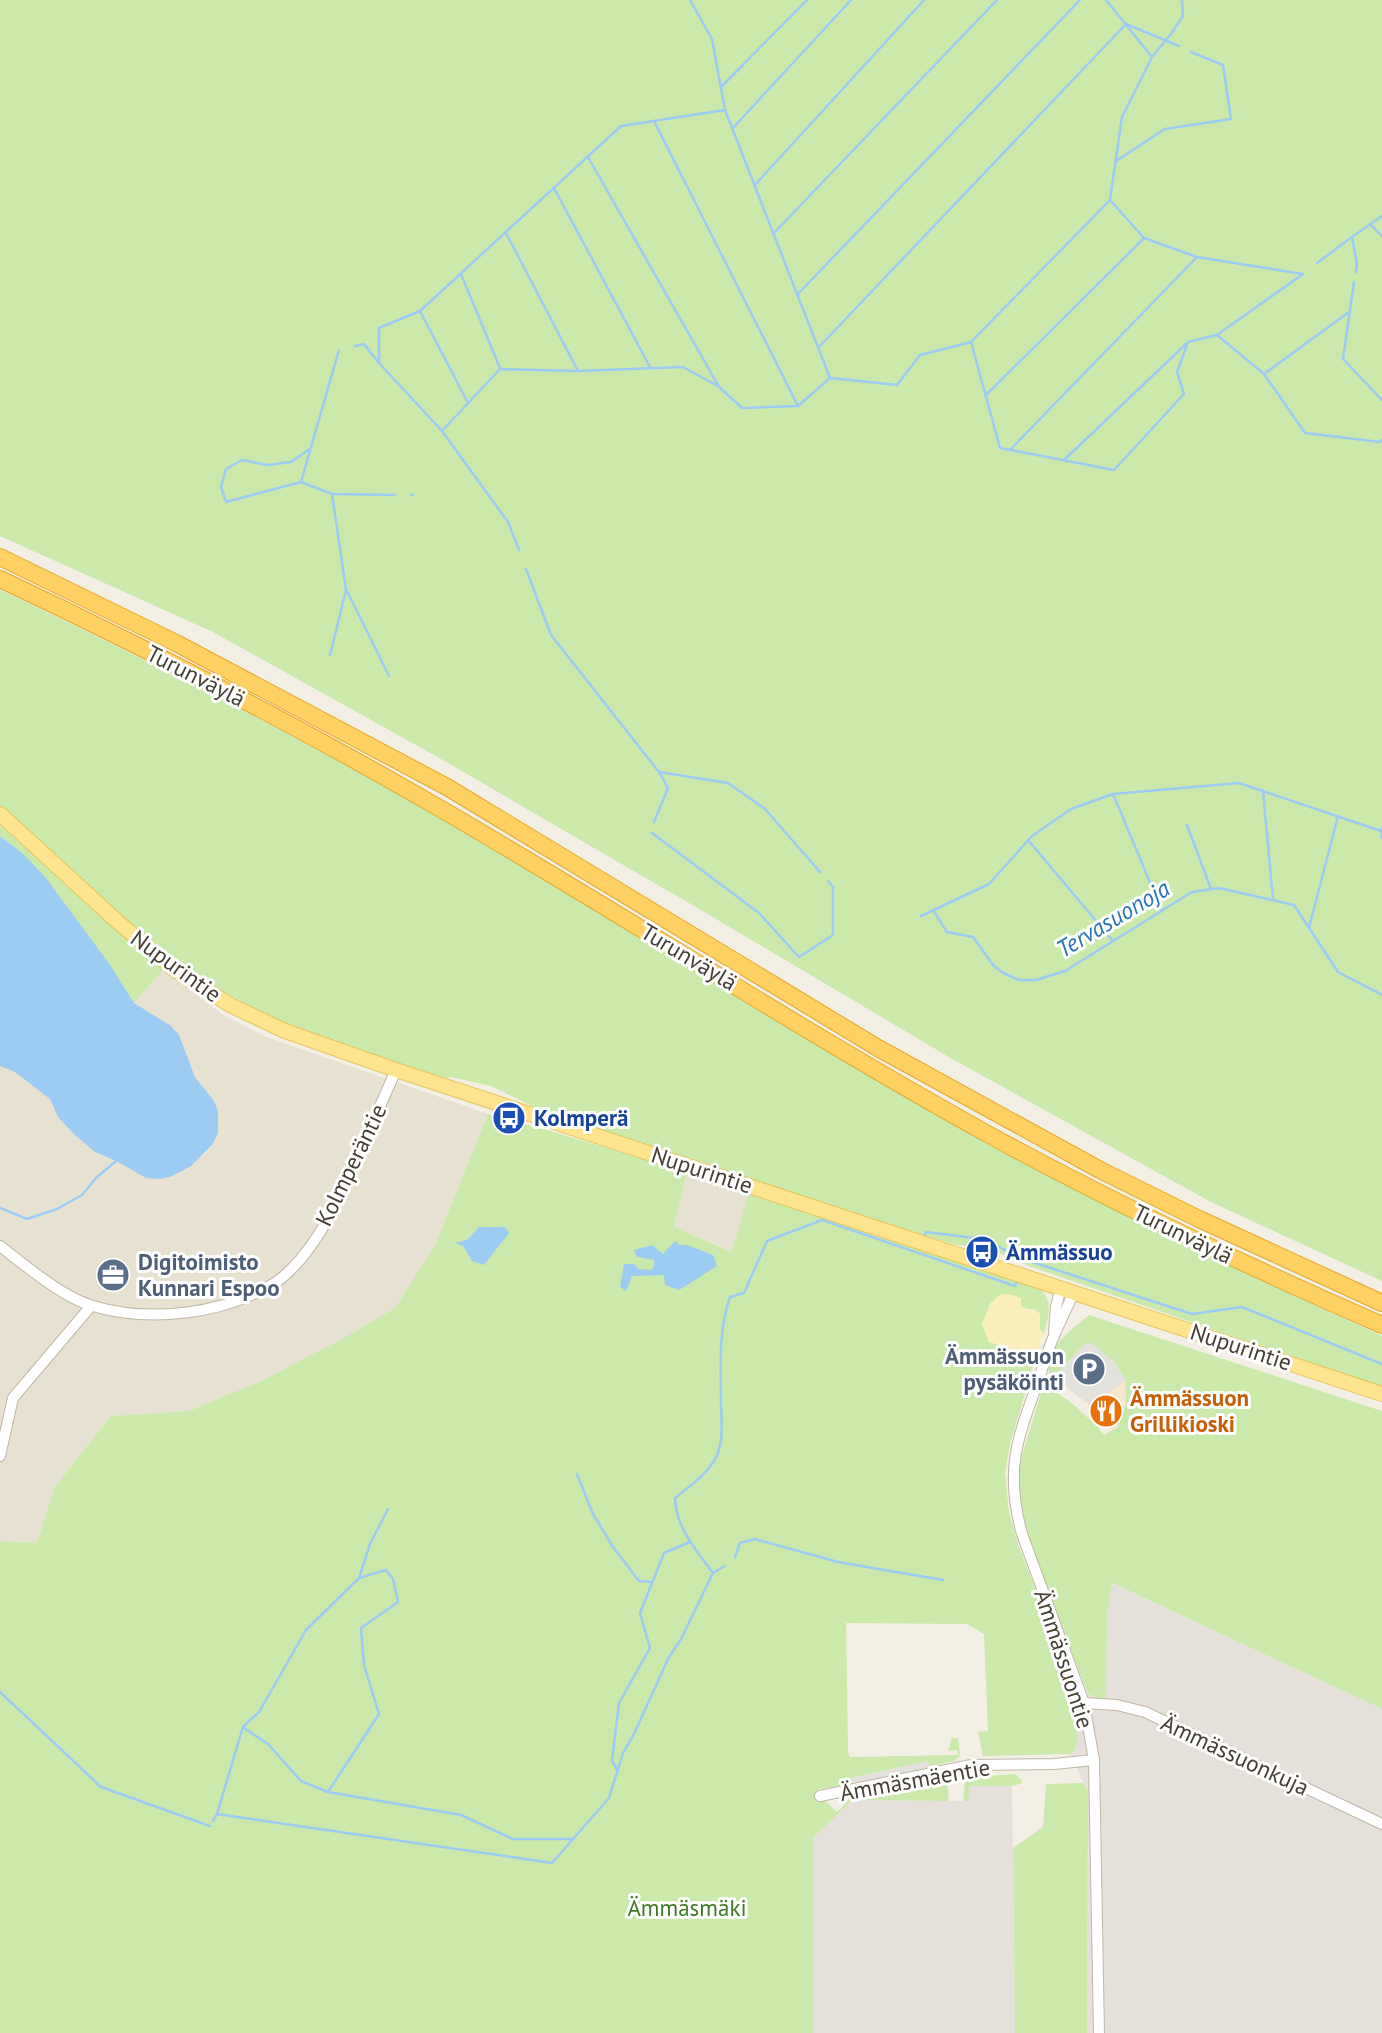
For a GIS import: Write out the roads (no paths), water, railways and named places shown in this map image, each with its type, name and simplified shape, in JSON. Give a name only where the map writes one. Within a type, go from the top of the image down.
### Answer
[{"type":"highway","name":"Turunväylä","points":[[0,557],[178,644],[447,787],[878,1048],[1100,1170],[1211,1225],[1382,1303]]},
{"type":"highway","name":"Turunväylä","points":[[0,579],[172,663],[333,748],[452,815],[858,1059],[997,1138],[1191,1238],[1382,1325]]},
{"type":"main road","name":"Nupurintie","points":[[0,814],[119,923],[166,962],[230,1005],[285,1031],[396,1070],[1382,1394]]},
{"type":"street","name":"Kolmperäntie","points":[[0,1246],[51,1284],[91,1306],[124,1312],[181,1314],[247,1297],[276,1282],[307,1251],[332,1212],[396,1070]]},
{"type":"street","name":"Ämmässuontie","points":[[1067,1289],[1056,1307],[1053,1337],[1016,1449],[1014,1508],[1021,1534],[1084,1703],[1094,1760],[1100,2033]]},
{"type":"street","points":[[0,1456],[13,1398],[91,1306]]},
{"type":"street","name":"Ämmässuonkuja","points":[[1084,1703],[1116,1705],[1145,1712],[1382,1824]]},
{"type":"street","name":"Ämmäsmäentie","points":[[820,1796],[971,1765],[1094,1760]]},
{"type":"water","points":[[0,836],[22,853],[46,878],[110,965],[134,1003],[171,1026],[179,1035],[195,1077],[218,1110],[218,1133],[212,1145],[191,1166],[170,1177],[146,1178],[95,1152],[58,1117],[50,1099],[15,1072],[0,1066]]},
{"type":"water","points":[[479,1227],[505,1227],[509,1233],[484,1265],[472,1261],[463,1246],[455,1243],[467,1240]]},
{"type":"water","points":[[675,1241],[679,1245],[687,1245],[713,1255],[717,1266],[679,1290],[665,1285],[664,1275],[632,1276],[626,1291],[620,1287],[624,1264],[634,1264],[639,1269],[651,1270],[654,1266],[654,1260],[637,1257],[634,1250],[652,1245],[663,1254]]},
{"type":"waterway","points":[[690,0],[712,39],[725,110],[830,378],[798,406],[742,408],[718,386],[683,367],[578,371],[500,369],[442,431],[379,363],[379,328],[420,311],[621,126],[725,110]]},
{"type":"waterway","points":[[721,87],[807,0]]},
{"type":"waterway","points":[[732,129],[851,0]]},
{"type":"waterway","points":[[754,186],[924,0]]},
{"type":"waterway","points":[[773,234],[997,0]]},
{"type":"waterway","points":[[797,295],[1080,0]]},
{"type":"waterway","points":[[830,378],[897,385],[920,355],[971,342],[1000,448],[1114,470],[1184,394],[1177,372],[1188,342],[1217,335],[1303,274],[1197,257],[1144,238],[1110,200],[1122,117],[1152,57],[1106,0]]},
{"type":"waterway","points":[[1152,57],[1183,16],[1182,0]]},
{"type":"waterway","points":[[818,348],[1126,24],[1179,46]]},
{"type":"waterway","points":[[1116,161],[1165,129],[1231,119],[1223,65],[1191,52]]},
{"type":"waterway","points":[[654,121],[798,406]]},
{"type":"waterway","points":[[588,157],[718,385]]},
{"type":"waterway","points":[[554,188],[650,367]]},
{"type":"waterway","points":[[971,342],[1110,200]]},
{"type":"waterway","points":[[1352,237],[1382,216]]},
{"type":"waterway","points":[[1370,224],[1382,236]]},
{"type":"waterway","points":[[506,233],[577,369]]},
{"type":"waterway","points":[[1317,263],[1352,237],[1356,272]]},
{"type":"waterway","points":[[986,395],[1144,238]]},
{"type":"waterway","points":[[1010,450],[1197,257]]},
{"type":"waterway","points":[[461,274],[500,368]]},
{"type":"waterway","points":[[1354,282],[1343,359],[1382,400]]},
{"type":"waterway","points":[[420,311],[468,403]]},
{"type":"waterway","points":[[1264,374],[1349,312]]},
{"type":"waterway","points":[[1217,335],[1264,374],[1305,433],[1380,442],[1382,440]]},
{"type":"waterway","points":[[355,346],[364,344],[379,363]]},
{"type":"waterway","points":[[1064,460],[1186,344]]},
{"type":"waterway","points":[[311,448],[291,462],[267,465],[242,460],[226,469],[221,487],[226,502],[301,482],[339,350]]},
{"type":"waterway","points":[[442,431],[508,522],[519,550]]},
{"type":"waterway","points":[[301,482],[332,494],[395,495]]},
{"type":"waterway","points":[[330,655],[346,590],[332,494]]},
{"type":"waterway","points":[[526,569],[551,635],[659,772],[728,783],[765,809],[820,872]]},
{"type":"waterway","points":[[347,591],[389,676]]},
{"type":"waterway","points":[[654,822],[668,788],[659,772]]},
{"type":"waterway","points":[[921,916],[989,884],[1032,836],[1071,809],[1113,794],[1239,783],[1381,831],[1382,827]]},
{"type":"waterway","points":[[1263,791],[1273,899]]},
{"type":"waterway","points":[[1113,794],[1162,911]]},
{"type":"waterway","points":[[1309,928],[1338,816]]},
{"type":"waterway","points":[[1187,825],[1211,889]]},
{"type":"waterway","points":[[1381,831],[1382,838]]},
{"type":"waterway","points":[[652,833],[759,913],[799,957],[833,935],[833,887],[828,881]]},
{"type":"waterway","points":[[1028,840],[1113,941]]},
{"type":"waterway","name":"Tervasuonoja","points":[[933,910],[947,932],[973,937],[993,965],[1003,973],[1019,980],[1036,980],[1065,971],[1192,892],[1219,888],[1294,905],[1338,972],[1382,995]]},
{"type":"waterway","points":[[0,1208],[27,1219],[57,1209],[82,1195],[96,1178],[116,1161]]},
{"type":"waterway","points":[[713,1573],[683,1529],[675,1498],[704,1473],[717,1455],[721,1435],[721,1349],[726,1310],[730,1297],[744,1293],[767,1241],[822,1220],[1015,1286],[1017,1281]]},
{"type":"waterway","points":[[925,1235],[926,1232],[982,1239],[1026,1260],[1192,1314],[1242,1307],[1382,1364]]},
{"type":"waterway","points":[[577,1474],[593,1514],[613,1547],[639,1581],[652,1582]]},
{"type":"waterway","points":[[213,1821],[243,1727],[259,1712],[306,1630],[359,1578],[370,1544],[388,1509]]},
{"type":"waterway","points":[[735,1557],[740,1543],[755,1539],[838,1562],[943,1580]]},
{"type":"waterway","points":[[618,1771],[612,1761],[619,1703],[650,1648],[640,1613],[664,1553],[690,1542]]},
{"type":"waterway","points":[[217,1814],[552,1863],[609,1798],[623,1753],[669,1657],[680,1641],[713,1573],[725,1566]]},
{"type":"waterway","points":[[328,1792],[379,1714],[364,1665],[361,1628],[398,1602],[393,1579],[386,1570],[359,1578]]},
{"type":"waterway","points":[[0,1692],[101,1787],[210,1826]]},
{"type":"waterway","points":[[244,1728],[268,1744],[301,1781],[328,1792],[461,1815],[513,1839],[573,1839]]},
{"type":"place","name":"Kolmperä","points":[[509,1118]]},
{"type":"place","name":"Ämmässuo","points":[[982,1252]]},
{"type":"place","name":"Digitoimisto Kunnari Espoo","points":[[113,1275]]},
{"type":"place","name":"Ämmässuon pysäköinti","points":[[1089,1369]]},
{"type":"place","name":"Ämmässuon Grillikioski","points":[[1106,1411]]},
{"type":"park label","name":"Ämmäsmäki","points":[[687,1908]]}]
